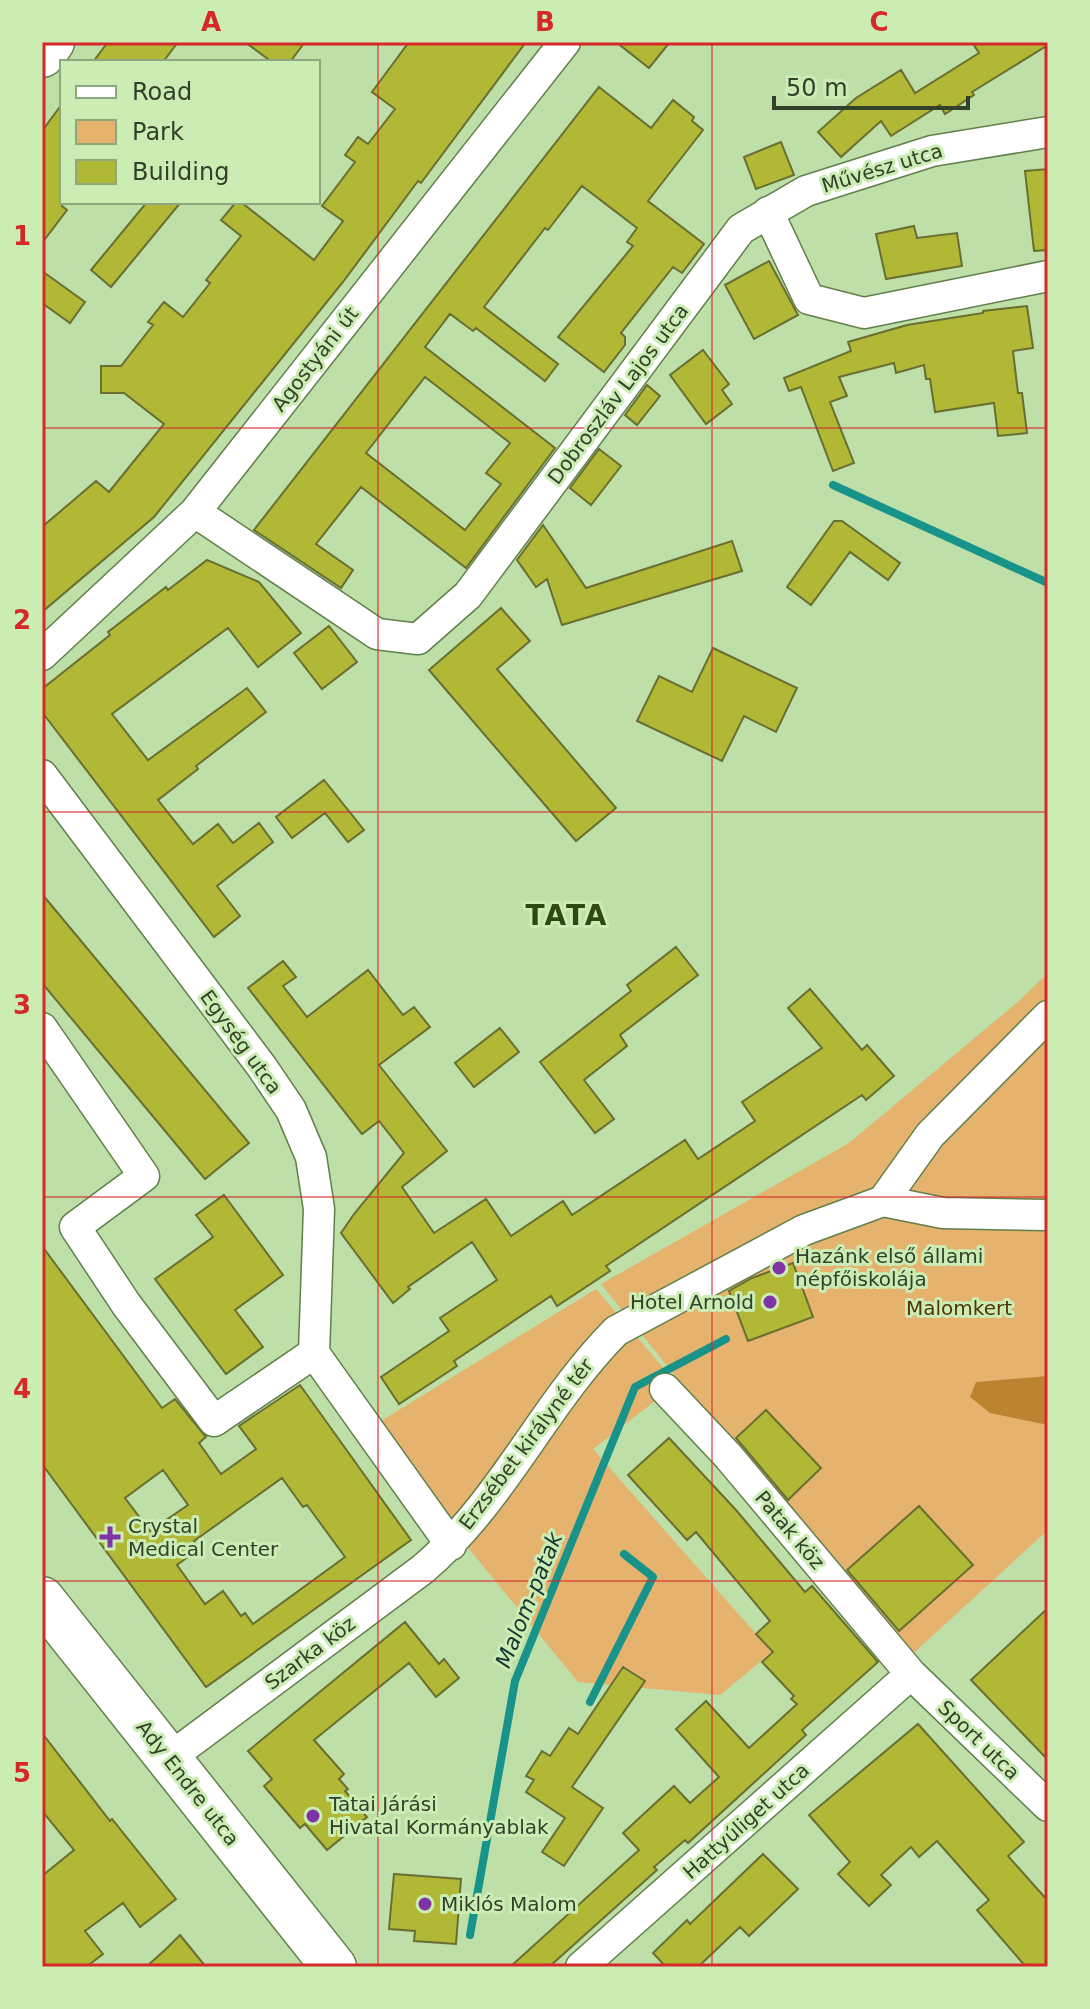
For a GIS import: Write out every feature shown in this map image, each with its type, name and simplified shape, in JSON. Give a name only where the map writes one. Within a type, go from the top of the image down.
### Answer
[{"type":"main road","points":[[42,55],[52,42]]},
{"type":"main road","name":"Ady Endre utca","points":[[42,1599],[334,1967]]},
{"type":"street","name":"Agostyáni út","points":[[42,655],[195,512],[565,42]]},
{"type":"street","name":"Művész utca","points":[[768,212],[806,191],[932,151],[1048,132]]},
{"type":"street","name":"Dobroszláv Lajos utca","points":[[195,512],[377,634],[418,639],[468,595],[741,229],[768,212]]},
{"type":"street","points":[[768,212],[809,299],[864,313],[1048,276]]},
{"type":"street","name":"Egység utca","points":[[42,775],[291,1110],[311,1157],[319,1209],[314,1353]]},
{"type":"street","points":[[1048,1016],[930,1135],[883,1201],[943,1213],[1048,1215]]},
{"type":"street","points":[[42,1028],[144,1176],[75,1227],[126,1304],[214,1421],[314,1353]]},
{"type":"street","name":"Erzsébet királyné tér","points":[[314,1353],[451,1545],[516,1464],[546,1414],[592,1355],[616,1331],[804,1230],[883,1201]]},
{"type":"street","name":"Patak köz","points":[[665,1389],[728,1456],[911,1674]]},
{"type":"street","name":"Szarka köz","points":[[168,1759],[451,1545]]},
{"type":"street","name":"Sport utca","points":[[911,1674],[1048,1806]]},
{"type":"street","name":"Hattyúliget utca","points":[[581,1967],[911,1674]]},
{"type":"green space","name":"Malomkert","points":[[1048,973],[1048,1530],[905,1661],[601,1284],[849,1143],[1019,1001]]},
{"type":"green space","points":[[596,1289],[677,1384],[593,1449],[772,1652],[720,1695],[578,1682],[452,1528],[376,1424]]},
{"type":"shaded area","points":[[1048,1376],[1048,1425],[990,1413],[970,1397],[976,1382]]},
{"type":"building","points":[[108,42],[178,42],[164,60],[94,60]]},
{"type":"building","points":[[245,42],[305,42],[292,60],[269,60]]},
{"type":"building","points":[[409,42],[526,42],[421,183],[418,181],[343,282],[154,517],[42,612],[42,527],[96,481],[109,492],[164,424],[124,393],[101,393],[101,366],[121,366],[153,325],[148,322],[164,302],[183,317],[210,283],[206,280],[241,236],[221,220],[234,204],[244,204],[314,260],[343,221],[322,206],[355,162],[345,155],[358,137],[368,144],[395,109],[372,92]]},
{"type":"building","points":[[616,42],[670,42],[649,68]]},
{"type":"building","points":[[972,42],[1048,42],[1048,45],[972,92],[974,95],[945,114],[940,105],[891,136],[881,121],[841,157],[818,132],[856,98],[901,70],[915,93],[979,53]]},
{"type":"building","points":[[599,87],[651,128],[673,100],[694,117],[692,121],[703,130],[648,201],[704,244],[682,273],[673,267],[621,333],[625,337],[625,345],[604,372],[558,337],[633,246],[627,242],[637,228],[582,186],[484,307],[558,364],[545,381],[476,328],[473,331],[450,314],[425,347],[555,448],[466,568],[361,487],[316,544],[353,570],[341,588],[254,530]],"holes":[[[425,377],[510,443],[486,473],[501,484],[465,530],[366,453]]]},
{"type":"building","points":[[60,107],[60,204],[67,210],[42,243],[42,131]]},
{"type":"building","points":[[781,142],[794,175],[756,189],[744,157]]},
{"type":"building","points":[[1048,169],[1048,250],[1034,251],[1025,171]]},
{"type":"building","points":[[145,204],[179,204],[111,287],[91,270]]},
{"type":"building","points":[[914,226],[917,238],[957,233],[962,266],[886,279],[876,234]]},
{"type":"building","points":[[769,261],[798,315],[754,339],[725,285]]},
{"type":"building","points":[[42,271],[85,302],[70,323],[42,303]]},
{"type":"building","points":[[1027,306],[1033,348],[1013,351],[1027,433],[998,436],[994,403],[935,412],[930,379],[926,379],[924,365],[896,373],[894,363],[839,377],[847,396],[830,402],[854,463],[833,471],[801,387],[789,391],[784,378],[851,351],[848,342],[907,325]]},
{"type":"building","points":[[703,350],[729,384],[722,390],[732,404],[706,424],[670,375]]},
{"type":"building","points":[[647,385],[660,396],[637,425],[625,415]]},
{"type":"building","points":[[599,449],[621,466],[591,505],[570,488]]},
{"type":"building","points":[[834,521],[842,521],[900,563],[888,580],[850,552],[811,605],[787,587]]},
{"type":"building","points":[[543,525],[586,588],[732,541],[742,571],[562,625],[547,579],[536,587],[517,560]]},
{"type":"building","points":[[207,560],[259,582],[301,633],[258,667],[228,628],[112,714],[148,760],[247,688],[266,712],[158,800],[193,844],[218,824],[233,843],[259,823],[273,842],[217,886],[240,916],[214,937],[42,712],[42,689],[110,635],[108,632]]},
{"type":"building","points":[[501,608],[530,641],[497,669],[616,808],[576,841],[429,670]]},
{"type":"building","points":[[329,626],[357,662],[322,689],[294,653]]},
{"type":"building","points":[[713,648],[797,688],[776,732],[744,716],[722,761],[637,721],[659,676],[692,692]]},
{"type":"building","points":[[324,780],[364,830],[348,842],[325,813],[292,838],[276,817]]},
{"type":"building","points":[[42,894],[249,1143],[205,1179],[42,983]]},
{"type":"building","points":[[676,947],[698,975],[620,1035],[627,1046],[584,1080],[614,1119],[595,1133],[540,1062],[631,991],[627,985]]},
{"type":"building","points":[[283,961],[296,977],[283,986],[307,1017],[368,970],[403,1015],[414,1007],[430,1027],[379,1065],[447,1151],[402,1187],[434,1233],[486,1199],[511,1236],[563,1201],[572,1215],[685,1140],[698,1159],[755,1121],[742,1102],[822,1048],[788,1008],[810,989],[862,1050],[867,1045],[894,1076],[866,1100],[862,1095],[606,1266],[610,1271],[557,1306],[551,1296],[454,1361],[457,1366],[399,1404],[381,1377],[449,1331],[440,1318],[497,1280],[472,1242],[408,1287],[410,1289],[393,1303],[341,1233],[404,1153],[379,1121],[362,1134],[248,988]]},
{"type":"building","points":[[500,1028],[519,1052],[474,1087],[455,1063]]},
{"type":"building","points":[[224,1195],[283,1275],[235,1310],[263,1347],[226,1374],[155,1279],[213,1237],[196,1215]]},
{"type":"building","points":[[42,1246],[162,1408],[175,1399],[206,1437],[199,1443],[221,1474],[256,1449],[239,1426],[300,1385],[411,1540],[206,1687],[42,1464]],"holes":[[[163,1470],[188,1505],[150,1531],[125,1498]],[[282,1478],[303,1507],[307,1505],[345,1557],[253,1624],[245,1613],[241,1616],[223,1591],[205,1604],[177,1565],[199,1549],[194,1541]]]},
{"type":"building","name":"Hotel Arnold","points":[[793,1263],[813,1317],[748,1341],[729,1291],[752,1278]]},
{"type":"building","points":[[766,1410],[821,1468],[788,1500],[736,1438]]},
{"type":"building","points":[[669,1438],[736,1510],[805,1592],[812,1586],[878,1662],[802,1730],[806,1735],[688,1843],[685,1840],[654,1867],[657,1870],[549,1967],[510,1967],[639,1850],[623,1833],[674,1786],[690,1803],[719,1777],[676,1729],[706,1701],[749,1748],[797,1704],[791,1699],[794,1696],[762,1662],[773,1652],[756,1634],[770,1621],[696,1532],[687,1540],[628,1475]]},
{"type":"building","points":[[919,1506],[973,1565],[899,1631],[847,1570]]},
{"type":"building","points":[[1048,1608],[1048,1760],[971,1680]]},
{"type":"building","points":[[405,1622],[439,1664],[444,1659],[459,1678],[436,1697],[409,1663],[314,1740],[344,1774],[339,1779],[348,1789],[345,1791],[367,1817],[327,1850],[305,1824],[300,1828],[264,1786],[272,1779],[248,1751]]},
{"type":"building","points":[[623,1667],[645,1681],[572,1787],[603,1808],[564,1866],[542,1852],[565,1818],[526,1792],[534,1780],[526,1776],[542,1751],[550,1756],[569,1728],[578,1734]]},
{"type":"building","points":[[918,1724],[1024,1842],[1008,1856],[1048,1901],[1048,1967],[1026,1967],[977,1910],[989,1900],[937,1841],[919,1857],[911,1847],[881,1875],[891,1885],[869,1906],[838,1874],[850,1862],[809,1815]]},
{"type":"building","points":[[42,1733],[176,1899],[140,1927],[123,1903],[85,1931],[103,1954],[86,1967],[42,1967],[42,1876],[74,1850],[42,1811]]},
{"type":"building","points":[[763,1854],[798,1889],[749,1936],[740,1927],[698,1967],[666,1967],[653,1953],[687,1920],[690,1924]]},
{"type":"building","name":"Miklós Malom","points":[[394,1874],[461,1879],[456,1944],[414,1941],[415,1931],[389,1929]]},
{"type":"building","points":[[180,1935],[206,1967],[146,1967],[166,1949]]},
{"type":"waterway","points":[[833,485],[1048,583]]},
{"type":"waterway","name":"Malom-patak","points":[[470,1935],[515,1681],[635,1387],[726,1339]]},
{"type":"waterway","points":[[590,1702],[653,1577],[624,1554]]},
{"type":"place","name":"Hazánk első állami népfőiskolája","points":[[779,1268]]},
{"type":"place","name":"Hotel Arnold","points":[[770,1302]]},
{"type":"place","name":"Crystal Medical Center","points":[[110,1537]]},
{"type":"place","name":"Tatai Járási Hivatal Kormányablak","points":[[313,1816]]},
{"type":"place","name":"Miklós Malom","points":[[425,1904]]},
{"type":"district","name":"TATA","points":[[567,915]]}]
